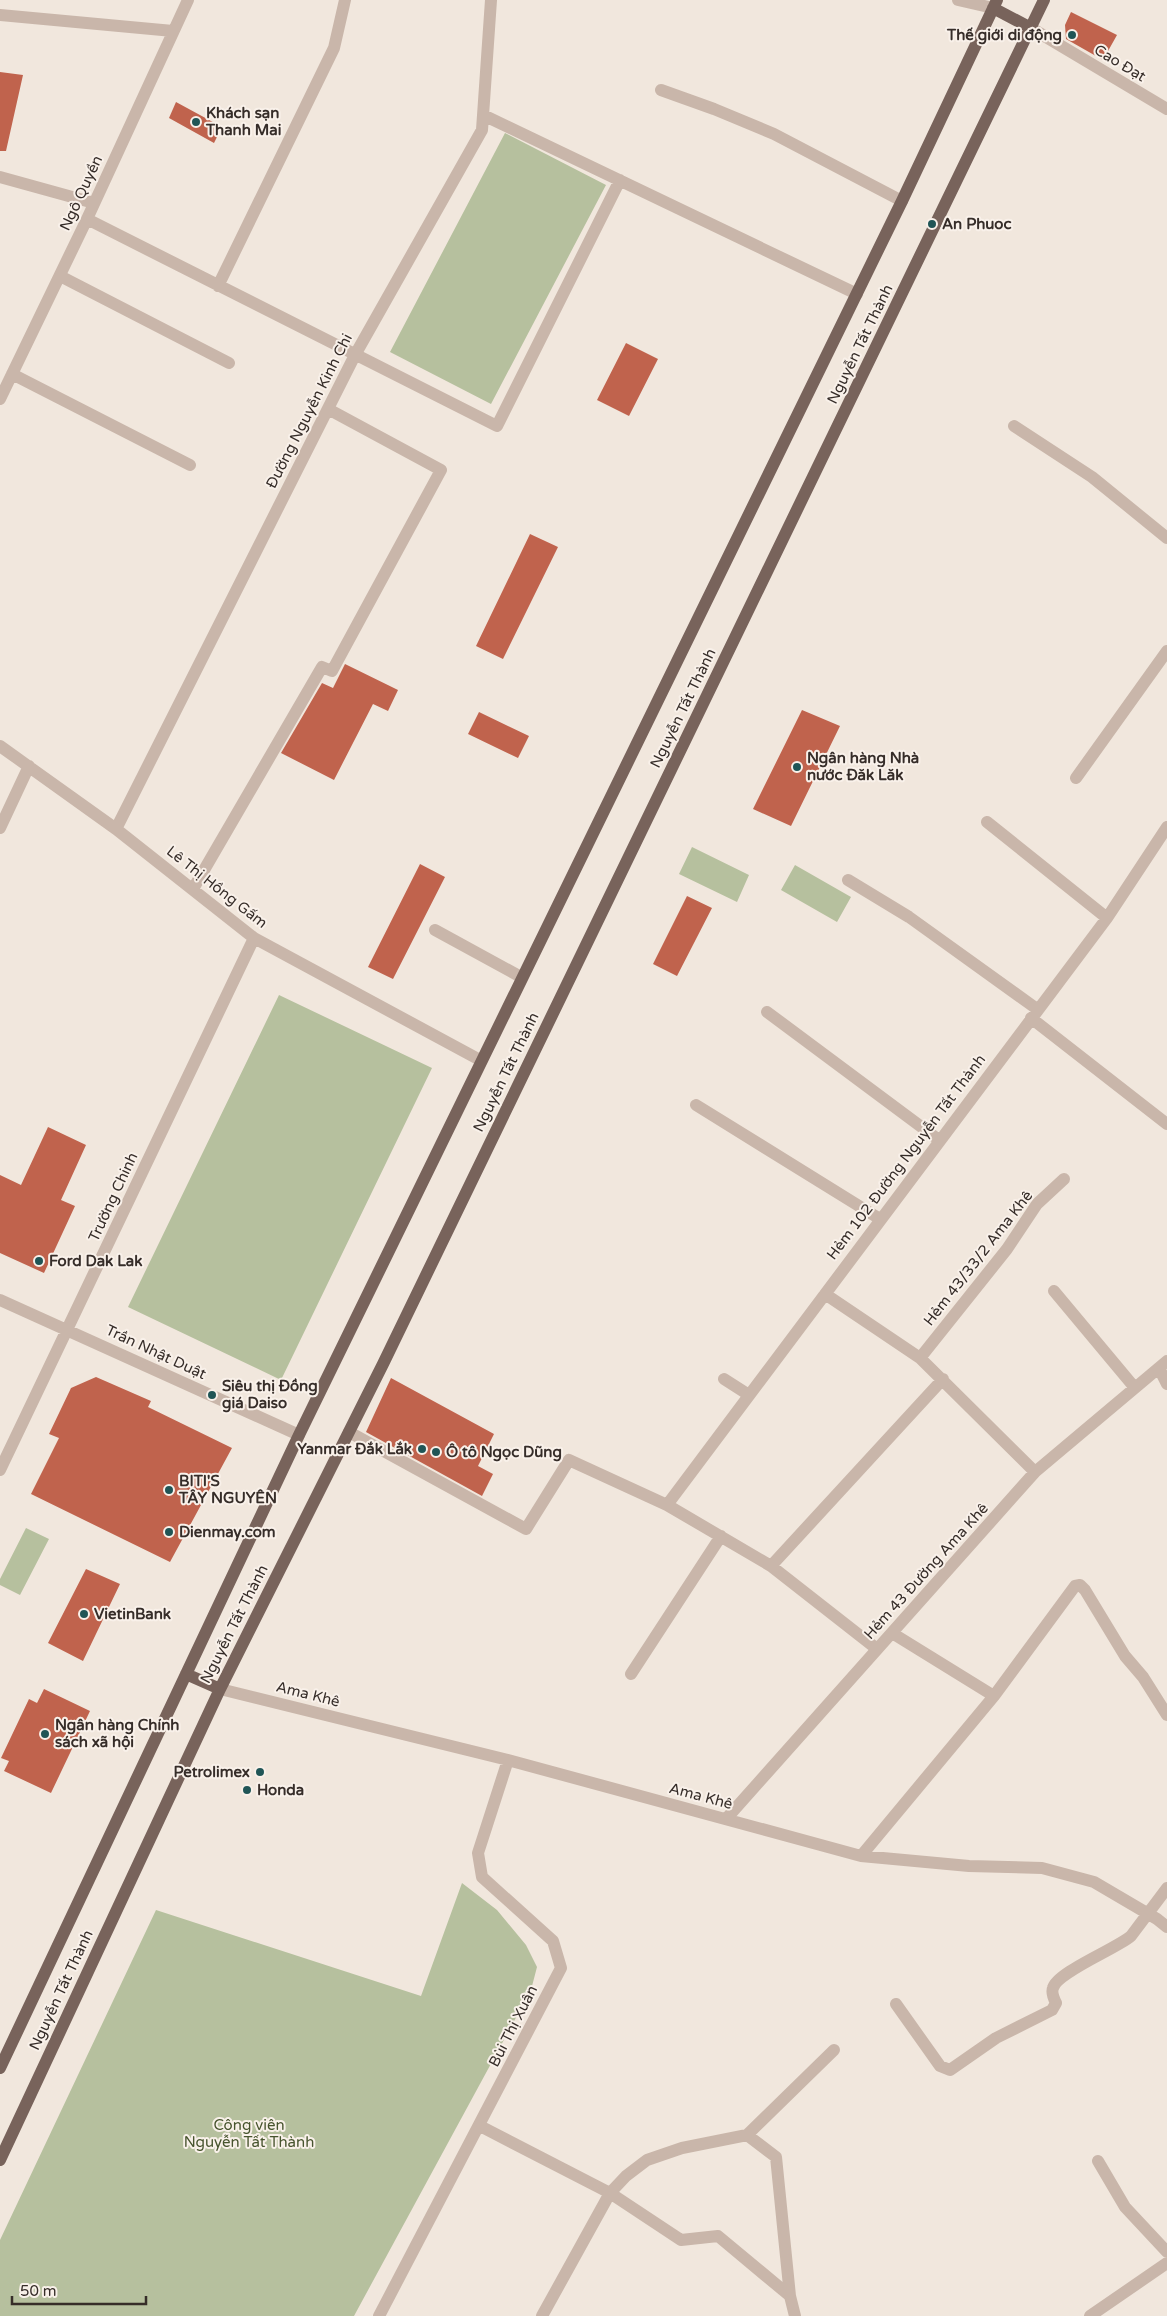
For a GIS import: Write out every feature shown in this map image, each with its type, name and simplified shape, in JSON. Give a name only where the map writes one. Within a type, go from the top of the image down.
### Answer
[{"type":"main road","name":"Nguyễn Tất Thành","points":[[0,2160],[220,1689],[349,1432],[1044,0]]},
{"type":"main road","points":[[995,4],[1031,28]]},
{"type":"main road","name":"Nguyễn Tất Thành","points":[[0,2068],[298,1435],[480,1060],[857,294],[995,4]]},
{"type":"main road","points":[[186,1674],[220,1689]]},
{"type":"street","name":"Ngô Quyền","points":[[0,399],[87,219],[188,0]]},
{"type":"street","points":[[218,286],[334,48],[345,0]]},
{"type":"street","name":"Đường Nguyễn Kinh Chi","points":[[116,829],[355,356],[482,130],[491,0]]},
{"type":"street","points":[[958,0],[995,4]]},
{"type":"street","points":[[0,14],[173,31]]},
{"type":"street","name":"Cao Đạt","points":[[1031,28],[1167,109]]},
{"type":"street","points":[[661,90],[714,109],[774,134],[902,201]]},
{"type":"street","points":[[484,115],[857,294]]},
{"type":"street","points":[[0,177],[94,203]]},
{"type":"street","points":[[87,219],[355,356],[497,426],[620,180]]},
{"type":"street","points":[[60,276],[230,363]]},
{"type":"street","points":[[12,374],[190,465]]},
{"type":"street","points":[[193,889],[322,667],[332,671],[441,470],[328,409]]},
{"type":"street","points":[[1014,426],[1092,477],[1167,538]]},
{"type":"street","points":[[1076,778],[1167,651]]},
{"type":"street","name":"Lê Thị Hồng Gấm","points":[[0,746],[116,829],[254,938],[480,1060]]},
{"type":"street","points":[[0,828],[29,766]]},
{"type":"street","points":[[986,822],[1108,918]]},
{"type":"street","name":"Hẻm 102 Đường Nguyễn Tất Thành","points":[[667,1504],[1034,1013],[1108,918],[1167,827]]},
{"type":"street","points":[[848,880],[909,917],[1034,1013],[1167,1124]]},
{"type":"street","points":[[435,930],[521,977]]},
{"type":"street","name":"Trường Chinh","points":[[0,1470],[254,938]]},
{"type":"street","points":[[767,1012],[939,1140]]},
{"type":"street","points":[[696,1105],[880,1219]]},
{"type":"street","name":"Hẻm 43/33/2 Ama Khê","points":[[920,1358],[1007,1249],[1037,1204],[1064,1180]]},
{"type":"street","points":[[1054,1291],[1135,1388]]},
{"type":"street","points":[[825,1294],[920,1358],[1035,1472]]},
{"type":"street","name":"Trần Nhật Duật","points":[[0,1300],[68,1329],[298,1435]]},
{"type":"street","points":[[1163,1364],[1167,1384]]},
{"type":"street","name":"Hẻm 43 Đường Ama Khê","points":[[726,1819],[1035,1472],[1163,1364]]},
{"type":"street","points":[[724,1379],[749,1395]]},
{"type":"street","points":[[771,1566],[943,1379]]},
{"type":"street","points":[[349,1432],[526,1529],[568,1460],[667,1504],[771,1566],[877,1649]]},
{"type":"street","points":[[631,1674],[721,1536]]},
{"type":"street","points":[[861,1856],[994,1696],[1076,1586],[1080,1585],[1086,1590],[1125,1656],[1143,1677],[1167,1715]]},
{"type":"street","points":[[892,1633],[994,1696]]},
{"type":"street","name":"Ama Khê","points":[[220,1689],[508,1760],[861,1856],[969,1866],[1042,1868],[1094,1882],[1167,1927]]},
{"type":"street","name":"Bùi Thị Xuân","points":[[379,2316],[561,1968],[553,1941],[482,1877],[478,1853],[508,1760]]},
{"type":"street","points":[[896,2004],[940,2066],[950,2070],[996,2038],[1052,2010],[1056,2003],[1052,1991],[1055,1983],[1082,1964],[1124,1942],[1167,1888]]},
{"type":"street","points":[[546,2314],[610,2193],[626,2176],[647,2160],[682,2148],[746,2135],[834,2050]]},
{"type":"street","points":[[480,2126],[610,2193],[681,2240],[718,2236],[790,2296]]},
{"type":"street","points":[[746,2135],[776,2157],[790,2296],[796,2316]]},
{"type":"street","points":[[1098,2161],[1125,2207],[1167,2252]]},
{"type":"street","points":[[1090,2316],[1167,2264]]},
{"type":"green space","points":[[505,133],[606,185],[491,404],[390,352]]},
{"type":"green space","points":[[692,847],[749,875],[737,902],[679,874]]},
{"type":"green space","points":[[795,865],[851,897],[837,922],[781,890]]},
{"type":"green space","points":[[279,995],[432,1068],[281,1380],[128,1307]]},
{"type":"green space","points":[[26,1528],[49,1539],[20,1595],[0,1585],[0,1579]]},
{"type":"green space","name":"Công viên Nguyễn Tất Thành","points":[[462,1883],[497,1910],[526,1945],[537,1967],[531,1990],[354,2316],[0,2316],[0,2240],[156,1910],[421,1996]]},
{"type":"building","points":[[1071,12],[1117,35],[1103,60],[1066,39],[1065,25]]},
{"type":"building","points":[[0,72],[23,75],[6,151],[0,151]]},
{"type":"building","name":"Khách sạn Thanh Mai","points":[[176,102],[222,127],[214,143],[169,118]]},
{"type":"building","points":[[626,343],[658,359],[629,416],[597,400]]},
{"type":"building","points":[[530,534],[558,547],[503,659],[476,646]]},
{"type":"building","points":[[345,664],[398,690],[388,711],[373,704],[334,780],[281,753],[322,683],[333,688]]},
{"type":"building","name":"Ngân hàng Nhà nước Đăk Lăk","points":[[802,710],[840,726],[791,826],[753,809]]},
{"type":"building","points":[[479,712],[529,736],[518,758],[468,734]]},
{"type":"building","points":[[420,864],[445,877],[393,979],[368,967]]},
{"type":"building","points":[[687,896],[712,908],[677,976],[653,964]]},
{"type":"building","points":[[48,1127],[86,1145],[61,1200],[75,1206],[44,1273],[0,1253],[0,1175],[21,1185]]},
{"type":"building","points":[[96,1377],[151,1401],[148,1407],[232,1448],[170,1562],[31,1494],[59,1438],[49,1434],[71,1388]]},
{"type":"building","name":"Ô tô Ngọc Dũng","points":[[391,1378],[494,1434],[478,1466],[493,1474],[482,1496],[366,1432]]},
{"type":"building","name":"VietinBank","points":[[86,1569],[120,1584],[83,1661],[48,1643]]},
{"type":"building","name":"Ngân hàng Chính sách xã hội","points":[[44,1689],[90,1711],[51,1793],[4,1771],[9,1761],[1,1758],[29,1699],[37,1703]]},
{"type":"place","name":"Thế giới di động","points":[[1072,35]]},
{"type":"place","name":"Khách sạn Thanh Mai","points":[[196,122]]},
{"type":"place","name":"An Phuoc","points":[[932,224]]},
{"type":"place","name":"Ngân hàng Nhà nước Đăk Lăk","points":[[797,767]]},
{"type":"place","name":"Ford Dak Lak","points":[[39,1261]]},
{"type":"place","name":"Siêu thị Đồng giá Daiso","points":[[212,1395]]},
{"type":"place","name":"Yanmar Đắk Lắk","points":[[422,1449]]},
{"type":"place","name":"Ô tô Ngọc Dũng","points":[[436,1452]]},
{"type":"place","name":"BITI'S TÂY NGUYÊN","points":[[169,1490]]},
{"type":"place","name":"Dienmay.com","points":[[169,1532]]},
{"type":"place","name":"VietinBank","points":[[84,1614]]},
{"type":"place","name":"Ngân hàng Chính sách xã hội","points":[[45,1734]]},
{"type":"place","name":"Petrolimex","points":[[260,1772]]},
{"type":"place","name":"Honda","points":[[247,1790]]}]
